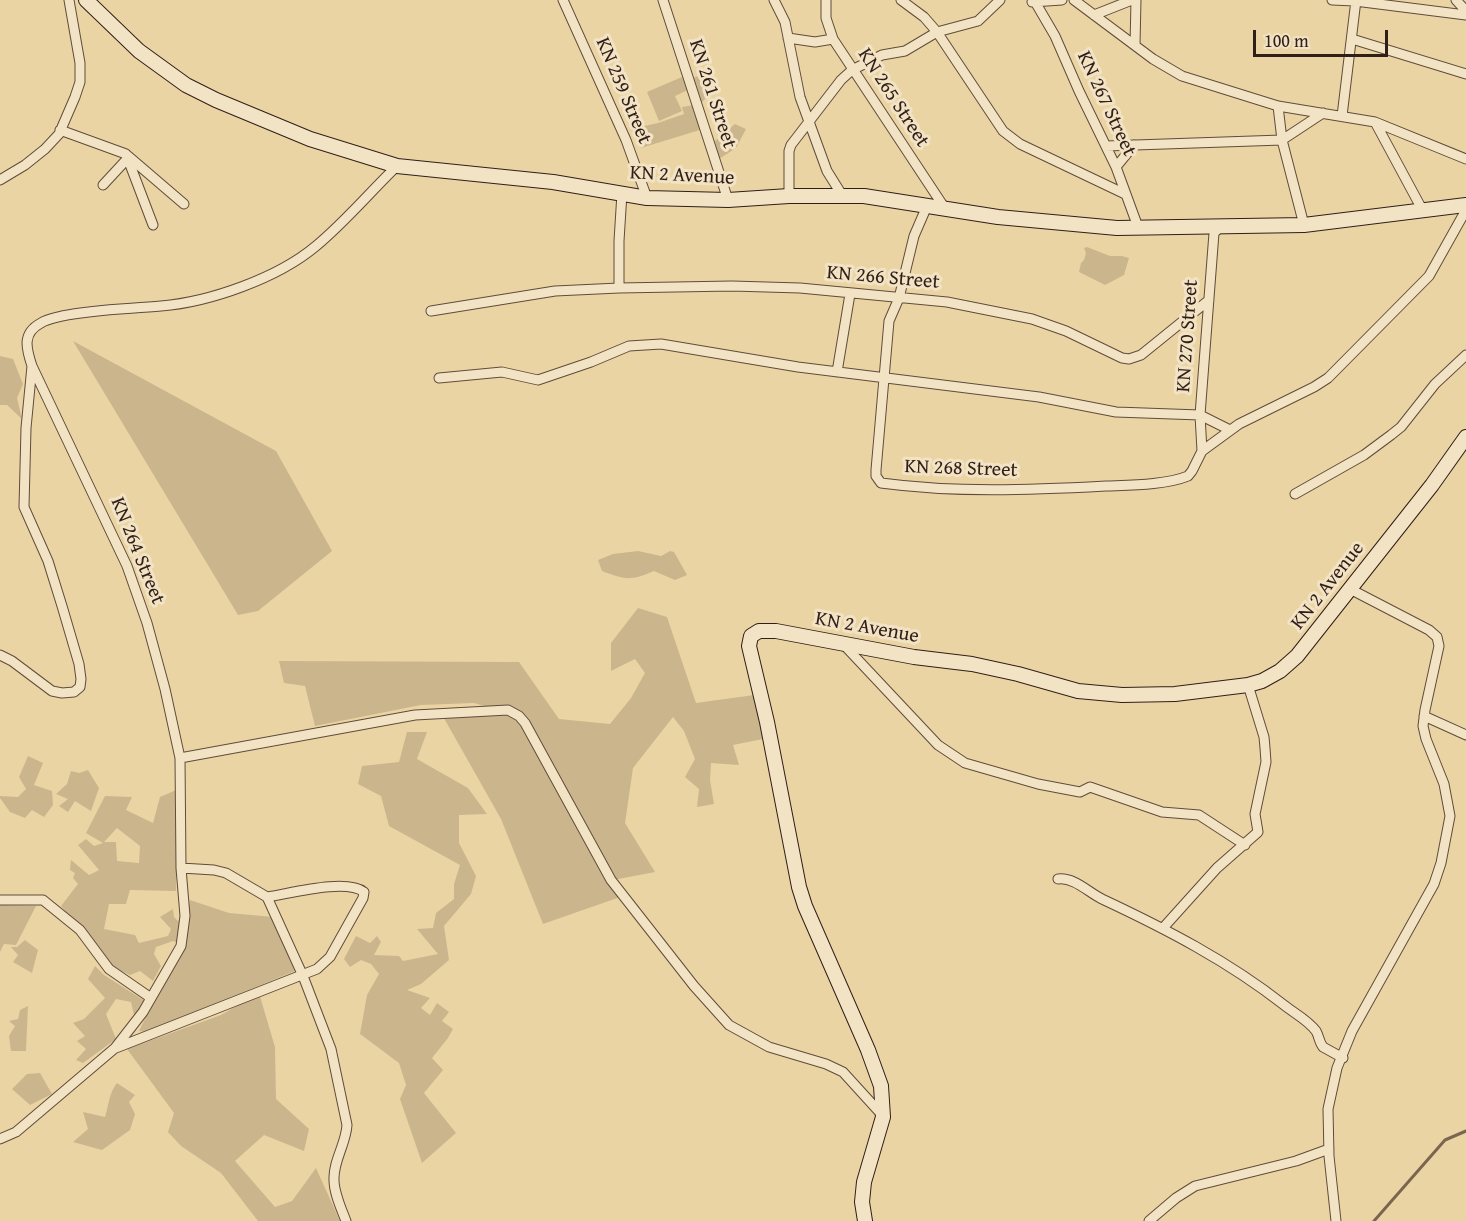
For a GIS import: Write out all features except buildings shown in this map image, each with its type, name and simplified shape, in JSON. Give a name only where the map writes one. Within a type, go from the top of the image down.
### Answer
[{"type":"main road","name":"KN 2 Avenue","points":[[86,0],[139,51],[186,85],[310,139],[397,166],[553,182],[647,198],[728,200],[842,195],[998,217],[1117,228],[1304,225],[1466,205]]},
{"type":"main road","name":"KN 2 Avenue","points":[[865,1221],[862,1202],[864,1182],[883,1117],[881,1086],[868,1050],[805,906],[799,886],[767,722],[749,646],[751,636],[759,631],[776,631],[914,657],[972,664],[1078,691],[1122,695],[1174,694],[1248,685],[1262,681],[1297,656],[1432,485],[1466,437]]},
{"type":"street","points":[[0,180],[25,165],[45,149],[60,130],[75,97],[80,81],[80,63],[69,0]]},
{"type":"street","name":"KN 259 Street","points":[[563,0],[626,140],[647,198]]},
{"type":"street","name":"KN 261 Street","points":[[663,0],[728,200]]},
{"type":"street","points":[[774,0],[785,22],[794,72],[827,171],[842,195]]},
{"type":"street","name":"KN 265 Street","points":[[826,0],[826,18],[833,39],[946,210]]},
{"type":"street","points":[[901,0],[924,17],[937,32],[1003,131],[1020,144],[1125,194]]},
{"type":"street","points":[[789,196],[789,151],[841,80],[852,70],[882,55],[905,51],[937,32],[978,21],[1000,0]]},
{"type":"street","points":[[1032,1],[1062,0]]},
{"type":"street","points":[[1074,0],[1182,76],[1278,106],[1376,122],[1466,159]]},
{"type":"street","points":[[1094,15],[1134,0],[1135,45]]},
{"type":"street","points":[[1332,0],[1356,0],[1466,13]]},
{"type":"street","points":[[1342,116],[1356,0]]},
{"type":"street","points":[[1456,0],[1466,13]]},
{"type":"street","name":"KN 267 Street","points":[[1032,1],[1055,36],[1116,167],[1138,227]]},
{"type":"street","points":[[788,38],[815,42],[833,39]]},
{"type":"street","points":[[1352,39],[1466,74]]},
{"type":"street","points":[[1278,106],[1282,140],[1304,225]]},
{"type":"street","points":[[1106,146],[1282,140],[1323,113]]},
{"type":"street","points":[[1376,122],[1423,211]]},
{"type":"street","points":[[60,130],[127,156],[184,204]]},
{"type":"street","points":[[1116,167],[1134,145]]},
{"type":"street","points":[[103,185],[127,156]]},
{"type":"street","points":[[127,156],[153,225]]},
{"type":"street","name":"KN 264 Street","points":[[0,1139],[16,1132],[115,1048],[151,998],[177,954],[182,939],[185,916],[181,868],[180,758],[162,678],[147,623],[127,566],[32,366],[26,348],[27,336],[43,321],[87,311],[164,306],[203,300],[252,283],[298,259],[331,234],[397,166]]},
{"type":"street","points":[[619,288],[622,193]]},
{"type":"street","name":"KN 268 Street","points":[[927,206],[914,236],[898,298],[889,321],[876,470],[876,476],[881,483],[911,487],[1031,490],[1133,485],[1188,476],[1202,451]]},
{"type":"street","points":[[1202,451],[1230,430],[1328,378],[1429,276],[1466,210]]},
{"type":"street","name":"KN 270 Street","points":[[1202,451],[1200,415],[1214,233],[1220,226]]},
{"type":"street","name":"KN 266 Street","points":[[431,311],[555,291],[732,286],[800,288],[947,302],[1032,319],[1129,359],[1141,355],[1209,300]]},
{"type":"street","points":[[837,372],[849,294]]},
{"type":"street","points":[[439,378],[502,372],[538,380],[629,346],[661,344],[885,379],[1039,397],[1116,412],[1200,415],[1230,430]]},
{"type":"street","points":[[1294,494],[1364,454],[1401,427],[1435,384],[1466,355]]},
{"type":"street","points":[[0,655],[12,661],[52,691],[74,692],[80,687],[79,664],[62,606],[48,561],[24,507],[26,428],[32,366]]},
{"type":"street","points":[[1336,1221],[1329,1149],[1328,1109],[1337,1068],[1343,1058],[1352,1030],[1434,884],[1441,863],[1450,816],[1444,784],[1426,739],[1424,716],[1439,646],[1437,637],[1429,630],[1350,589]]},
{"type":"street","points":[[844,645],[938,745],[965,763],[1038,784],[1080,792],[1090,787],[1162,812],[1199,815],[1245,845]]},
{"type":"street","points":[[1163,928],[1217,868],[1258,832],[1255,814],[1266,762],[1264,737],[1248,685]]},
{"type":"street","points":[[180,758],[415,715],[508,710],[519,716],[525,723],[611,880],[694,986],[729,1025],[769,1047],[826,1064],[843,1072],[883,1117]]},
{"type":"street","points":[[1424,716],[1466,735]]},
{"type":"street","points":[[181,868],[226,873],[267,897],[303,976],[331,1049],[347,1125],[334,1180],[346,1221]]},
{"type":"street","points":[[1058,879],[1066,878],[1095,896],[1163,928],[1262,987],[1311,1026],[1323,1047],[1343,1058]]},
{"type":"street","points":[[115,1048],[317,969],[330,957],[363,898],[364,892],[353,886],[310,888],[267,897]]},
{"type":"street","points":[[0,900],[43,900],[80,930],[109,969],[151,998]]},
{"type":"street","points":[[1149,1221],[1176,1198],[1195,1186],[1296,1161],[1329,1149]]},
{"type":"shaded area","points":[[701,75],[712,79],[718,86],[701,103],[693,78]]},
{"type":"shaded area","points":[[682,77],[688,90],[675,96],[682,111],[659,121],[647,92]]},
{"type":"shaded area","points":[[694,105],[703,129],[641,148],[631,129],[684,114],[682,107]]},
{"type":"shaded area","points":[[735,124],[746,129],[736,148],[719,159],[715,141]]},
{"type":"shaded area","points":[[1087,247],[1110,256],[1129,258],[1124,275],[1105,285],[1079,272],[1086,253],[1084,248]]},
{"type":"shaded area","points":[[73,341],[276,451],[332,551],[258,611],[238,615]]},
{"type":"shaded area","points":[[0,356],[13,359],[23,384],[17,398],[22,419],[7,405],[0,405]]},
{"type":"shaded area","points":[[638,551],[661,556],[670,551],[674,552],[687,575],[675,580],[654,571],[628,578],[602,571],[598,560],[613,554]]},
{"type":"shaded area","points":[[638,608],[667,617],[696,703],[754,695],[763,739],[733,745],[739,765],[711,763],[710,780],[714,804],[697,807],[699,789],[685,777],[695,759],[684,731],[673,717],[633,768],[625,823],[655,872],[613,880],[623,896],[543,924],[501,819],[441,713],[478,711],[514,715],[474,703],[421,705],[315,726],[305,686],[284,683],[279,661],[519,662],[559,719],[610,724],[631,698],[645,673],[635,659],[611,671],[611,643]]},
{"type":"shaded area","points":[[407,732],[427,732],[417,759],[468,788],[487,814],[459,815],[459,843],[476,876],[471,894],[444,926],[449,960],[421,984],[407,990],[430,998],[421,1008],[430,1015],[437,1003],[449,1012],[442,1021],[453,1029],[432,1058],[443,1070],[424,1093],[456,1133],[422,1163],[400,1099],[406,1085],[399,1063],[360,1034],[367,995],[379,974],[371,964],[361,960],[350,967],[344,959],[356,936],[370,943],[377,936],[381,942],[374,955],[399,956],[403,961],[438,954],[417,929],[433,928],[436,913],[454,899],[454,884],[460,865],[389,826],[381,796],[358,784],[362,766],[399,762]]},
{"type":"shaded area","points":[[28,756],[43,763],[34,785],[52,791],[53,805],[44,817],[32,810],[25,818],[10,812],[0,798],[0,796],[18,797],[26,789],[19,777]]},
{"type":"shaded area","points":[[88,770],[99,788],[91,811],[75,801],[68,812],[59,806],[68,799],[56,794],[67,784],[71,771],[79,773]]},
{"type":"shaded area","points":[[176,790],[176,891],[130,890],[126,904],[109,904],[104,929],[135,935],[139,943],[168,936],[171,929],[160,917],[173,909],[174,917],[178,921],[182,919],[178,943],[173,941],[156,947],[154,954],[161,966],[153,981],[140,971],[130,975],[111,966],[61,906],[78,884],[73,878],[75,873],[70,870],[71,860],[89,875],[99,870],[78,845],[86,839],[94,846],[103,843],[86,833],[105,796],[132,797],[126,810],[153,823],[160,797]],"holes":[[[117,828],[140,846],[139,863],[117,861],[116,842],[104,842]]]},
{"type":"shaded area","points":[[190,900],[229,913],[274,917],[300,969],[145,1032],[139,1031],[181,946]]},
{"type":"shaded area","points":[[0,905],[36,906],[16,945],[4,944],[0,952]]},
{"type":"shaded area","points":[[25,940],[38,950],[32,973],[13,962],[18,955],[11,947],[17,947]]},
{"type":"shaded area","points":[[95,966],[104,975],[145,1001],[134,1015],[131,1002],[116,999],[106,1014],[116,1039],[83,1063],[76,1060],[86,1049],[77,1041],[85,1036],[73,1023],[84,1019],[105,998],[88,979]]},
{"type":"shaded area","points":[[259,993],[275,1047],[276,1099],[309,1129],[304,1151],[264,1135],[235,1161],[275,1207],[292,1201],[316,1168],[340,1221],[258,1221],[221,1173],[181,1146],[168,1132],[174,1113],[127,1049],[221,1015]]},
{"type":"shaded area","points":[[28,1006],[26,1051],[11,1051],[9,1036],[15,1026],[9,1021],[18,1019],[20,1010]]},
{"type":"shaded area","points":[[40,1073],[52,1094],[30,1105],[12,1089],[27,1074]]},
{"type":"shaded area","points":[[117,1083],[135,1095],[129,1102],[135,1114],[130,1130],[102,1150],[73,1142],[88,1129],[83,1112],[105,1117]]},
{"type":"waterway","points":[[1374,1221],[1445,1140],[1466,1131]]}]
